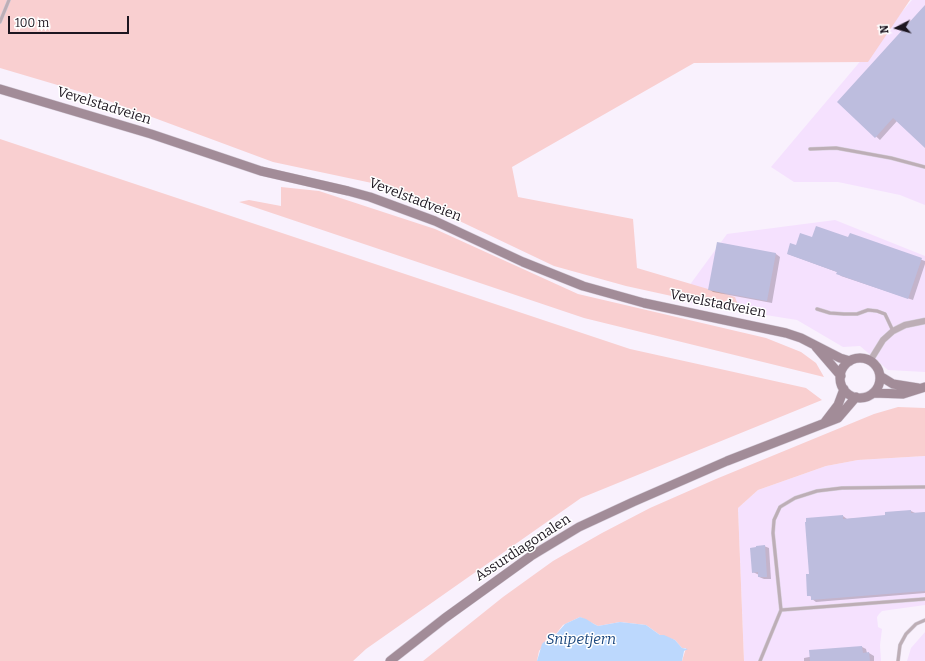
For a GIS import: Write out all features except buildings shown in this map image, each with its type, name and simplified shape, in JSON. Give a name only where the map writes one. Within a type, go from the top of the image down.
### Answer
[{"type":"main road","name":"Vevelstadveien","points":[[0,89],[151,134],[261,171],[348,191],[388,203],[435,221],[544,271],[598,290],[644,303],[777,330],[801,338],[845,360],[850,361],[862,358],[870,361]]},
{"type":"main road","name":"Vevelstadveien","points":[[815,346],[841,376],[841,383],[844,388]]},
{"type":"main road","points":[[841,376],[844,368],[850,361]]},
{"type":"main road","points":[[844,388],[849,394],[856,397],[865,397],[873,393],[878,386],[880,376],[877,367],[870,361]]},
{"type":"main road","points":[[880,376],[893,384],[922,388]]},
{"type":"main road","points":[[825,422],[838,405],[844,388]]},
{"type":"main road","points":[[873,393],[903,394],[922,388]]},
{"type":"main road","points":[[825,422],[838,418],[856,397]]},
{"type":"main road","name":"Assurdiagonalen","points":[[390,661],[444,618],[530,556],[579,527],[707,470],[825,422]]},
{"type":"street","points":[[870,361],[883,340],[893,330],[925,320]]},
{"type":"lane","points":[[0,22],[9,0]]},
{"type":"lane","points":[[810,149],[836,148],[891,158],[925,167]]},
{"type":"lane","points":[[817,309],[830,313],[844,314],[857,314],[868,310],[877,311],[885,314],[893,330]]},
{"type":"lane","points":[[760,661],[781,610],[773,533],[774,520],[780,507],[795,498],[816,491],[842,488],[925,487]]},
{"type":"lane","points":[[781,610],[925,599]]},
{"type":"lane","points":[[898,661],[900,646],[906,634],[916,624],[925,620]]},
{"type":"shaded area","points":[[0,0],[910,0],[868,62],[694,63],[512,167],[518,197],[633,219],[637,268],[735,297],[740,311],[626,286],[554,266],[386,186],[273,162],[98,97],[0,68]]},
{"type":"shaded area","points":[[912,0],[925,0],[925,205],[900,195],[838,182],[794,182],[771,167]]},
{"type":"shaded area","points":[[0,139],[630,349],[806,388],[822,400],[581,498],[366,649],[353,661],[0,661]]},
{"type":"shaded area","points":[[281,187],[319,191],[435,229],[578,294],[766,338],[801,352],[816,363],[824,377],[584,318],[239,202],[249,200],[281,206]]},
{"type":"shaded area","points":[[835,220],[925,256],[925,372],[888,370],[860,346],[843,347],[797,320],[678,301],[727,234]]},
{"type":"shaded area","points":[[898,407],[925,408],[925,456],[858,460],[826,466],[758,490],[738,508],[744,661],[682,661],[686,648],[682,648],[675,640],[660,635],[646,625],[620,622],[598,626],[580,617],[563,625],[552,639],[548,640],[539,651],[537,661],[423,661],[503,597],[553,561],[602,533],[650,508],[716,479],[874,414]]},
{"type":"shaded area","points":[[925,456],[925,605],[882,611],[879,614],[877,617],[878,627],[882,629],[880,645],[881,661],[744,661],[738,508],[758,490],[826,466],[858,460]]},
{"type":"shaded area","points":[[925,632],[925,661],[907,661],[911,648]]},
{"type":"water","name":"Snipetjern","points":[[580,617],[598,626],[620,622],[646,625],[660,635],[664,635],[675,640],[682,648],[688,649],[684,651],[682,661],[537,661],[542,644],[552,639],[565,624]]}]
